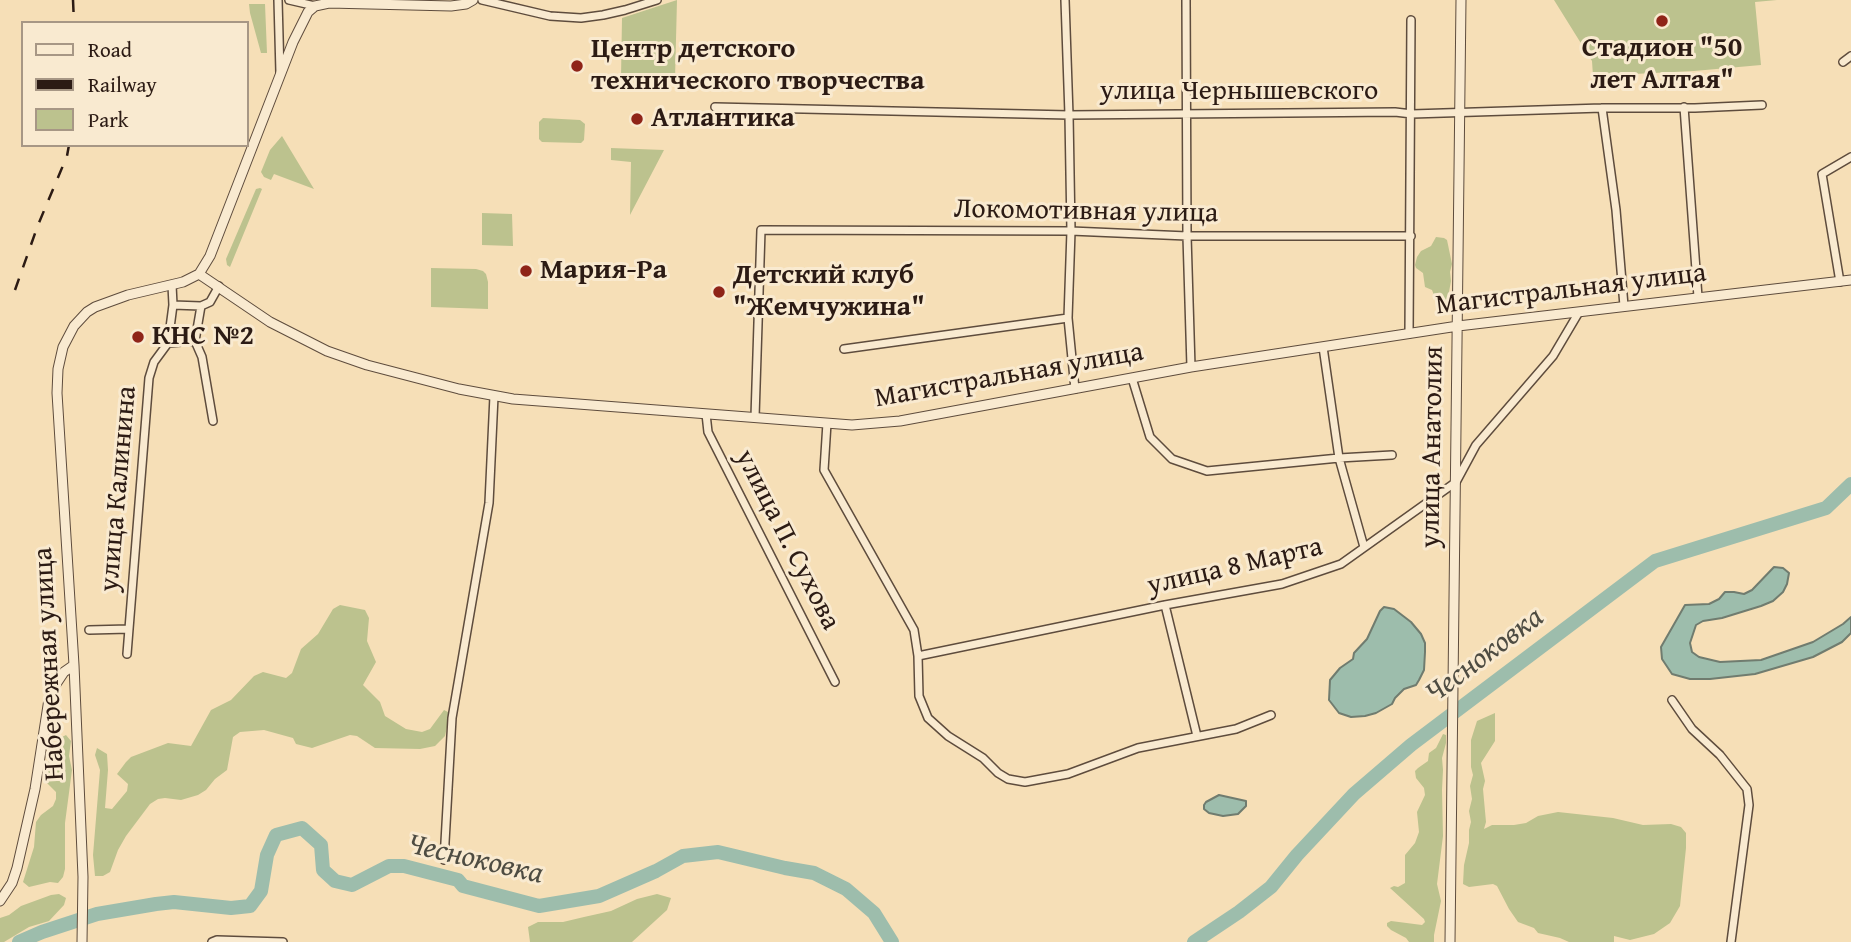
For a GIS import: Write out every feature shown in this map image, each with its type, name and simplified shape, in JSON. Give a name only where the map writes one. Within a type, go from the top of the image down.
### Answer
[{"type":"street","points":[[278,0],[280,74]]},
{"type":"street","points":[[289,0],[314,6],[329,3],[451,6],[473,0]]},
{"type":"street","points":[[482,0],[550,16],[581,18],[615,13],[657,0]]},
{"type":"street","points":[[1065,0],[1071,231],[1068,318],[1075,389]]},
{"type":"street","points":[[1186,0],[1187,236],[1191,367]]},
{"type":"street","name":"улица Анатолия","points":[[1450,942],[1461,0]]},
{"type":"street","points":[[200,274],[210,256],[280,74],[302,24],[314,6]]},
{"type":"street","points":[[1409,334],[1411,20]]},
{"type":"street","points":[[1843,62],[1851,56]]},
{"type":"street","name":"улица Чернышевского","points":[[715,107],[1069,115],[1412,114],[1602,108],[1708,108],[1762,104]]},
{"type":"street","points":[[1684,107],[1698,297]]},
{"type":"street","points":[[1602,108],[1616,210],[1625,306]]},
{"type":"street","points":[[1848,281],[1822,174],[1851,157]]},
{"type":"street","name":"Локомотивная улица","points":[[755,417],[761,229],[1071,231],[1187,236],[1410,236]]},
{"type":"street","name":"Набережная улица","points":[[82,942],[83,877],[58,369],[63,347],[74,326],[87,312],[111,300],[183,282],[200,274]]},
{"type":"street","name":"Магистральная улица","points":[[200,274],[270,321],[327,351],[459,390],[494,397],[852,425],[900,421],[1191,367],[1458,326],[1848,281]]},
{"type":"street","points":[[172,285],[173,305],[168,343],[195,341]]},
{"type":"street","points":[[173,305],[201,306],[210,303],[219,286]]},
{"type":"street","points":[[201,306],[195,341],[202,357],[213,421]]},
{"type":"street","name":"улица 8 Марта","points":[[918,656],[1282,584],[1341,564],[1455,482],[1476,445],[1553,356],[1579,312]]},
{"type":"street","points":[[844,349],[1068,318]]},
{"type":"street","name":"улица Калинина","points":[[127,654],[149,378],[154,362],[168,343]]},
{"type":"street","points":[[1323,347],[1339,458],[1364,547]]},
{"type":"street","points":[[1132,378],[1150,437],[1172,460],[1207,471],[1392,455]]},
{"type":"street","points":[[443,859],[452,718],[489,503],[494,397]]},
{"type":"street","name":"улица П. Сухова","points":[[706,414],[708,432],[835,682]]},
{"type":"street","points":[[827,423],[824,470],[914,630],[919,696],[928,718],[948,736],[983,758],[998,773],[1008,779],[1025,782],[1068,774],[1138,748],[1237,729],[1271,715]]},
{"type":"street","points":[[1165,606],[1197,736]]},
{"type":"street","name":"улица Калинина","points":[[89,630],[129,629]]},
{"type":"street","points":[[0,901],[12,883],[17,869],[35,789],[49,699],[64,673],[74,665]]},
{"type":"street","points":[[1672,700],[1692,729],[1720,755],[1747,789],[1749,805],[1731,942]]},
{"type":"street","points":[[212,942],[283,942]]},
{"type":"green space","points":[[677,0],[675,79],[621,78],[622,18]]},
{"type":"green space","name":"Стадион \"50 лет Алтая\"","points":[[1554,0],[1777,0],[1755,2],[1761,65],[1593,76],[1592,61]]},
{"type":"green space","points":[[249,4],[265,4],[267,53],[261,53]]},
{"type":"green space","points":[[543,118],[580,120],[585,124],[584,140],[581,143],[542,142],[539,139],[539,122]]},
{"type":"green space","points":[[282,136],[314,189],[274,174],[271,180],[264,177],[261,172],[270,150]]},
{"type":"green space","points":[[611,148],[664,150],[630,215],[631,162],[611,160]]},
{"type":"green space","points":[[256,189],[262,189],[230,267],[226,259]]},
{"type":"green space","points":[[482,213],[512,214],[513,246],[482,245]]},
{"type":"green space","points":[[1436,237],[1447,240],[1452,264],[1446,308],[1437,303],[1432,290],[1425,287],[1423,273],[1415,265],[1421,251],[1431,246]]},
{"type":"green space","points":[[431,268],[483,271],[488,282],[488,309],[431,307]]},
{"type":"green space","points":[[340,605],[365,610],[369,618],[367,641],[376,662],[363,685],[380,702],[385,716],[406,729],[422,732],[430,729],[444,710],[450,713],[445,736],[435,746],[420,749],[375,748],[357,736],[350,735],[312,748],[296,744],[293,738],[264,730],[240,732],[233,737],[227,770],[198,795],[181,800],[158,799],[150,804],[126,836],[110,872],[95,876],[93,855],[100,770],[95,755],[97,748],[107,754],[105,808],[112,809],[127,791],[128,784],[117,774],[131,757],[168,743],[191,746],[211,710],[231,700],[254,676],[263,672],[286,678],[292,673],[301,649],[318,634],[333,609]]},
{"type":"green space","points":[[1495,713],[1495,741],[1481,763],[1485,781],[1484,829],[1492,825],[1526,823],[1538,816],[1558,812],[1613,818],[1643,825],[1671,824],[1681,827],[1686,833],[1686,848],[1680,906],[1670,923],[1654,934],[1630,940],[1614,936],[1614,942],[1569,942],[1538,933],[1534,928],[1518,922],[1497,886],[1493,884],[1469,887],[1463,884],[1471,822],[1471,740],[1477,721]]},
{"type":"green space","points":[[1443,734],[1446,735],[1446,743],[1442,758],[1443,836],[1437,884],[1441,901],[1434,942],[1409,942],[1391,930],[1387,923],[1391,921],[1422,925],[1424,919],[1390,888],[1405,883],[1405,855],[1415,843],[1419,832],[1417,812],[1425,795],[1415,771],[1428,761],[1429,753],[1436,748]]},
{"type":"green space","points":[[66,735],[71,741],[69,756],[72,770],[65,823],[65,869],[58,883],[29,887],[23,882],[34,847],[36,822],[53,806],[56,799],[56,792],[45,781],[49,759],[58,739]]},
{"type":"green space","points":[[59,894],[66,898],[64,905],[49,921],[29,927],[0,942],[0,918],[21,906]]},
{"type":"green space","points":[[657,894],[671,898],[667,910],[632,942],[530,942],[528,927],[538,922],[563,922],[611,911],[637,899]]},
{"type":"shaded area","points":[[1774,567],[1783,568],[1789,573],[1783,592],[1773,601],[1761,606],[1696,625],[1690,643],[1692,652],[1699,657],[1720,662],[1761,660],[1813,642],[1851,617],[1851,633],[1842,642],[1813,657],[1755,674],[1690,679],[1672,674],[1662,659],[1661,647],[1685,605],[1709,604],[1725,592],[1744,594],[1752,590]]},
{"type":"shaded area","points":[[1384,607],[1394,609],[1421,634],[1425,643],[1424,670],[1416,685],[1404,689],[1392,704],[1376,713],[1351,717],[1339,713],[1329,700],[1330,680],[1340,668],[1353,659],[1354,653],[1367,639]]},
{"type":"shaded area","points":[[1219,795],[1246,801],[1246,806],[1238,814],[1223,816],[1209,813],[1204,809],[1204,805]]},
{"type":"waterway","name":"Чесноковка","points":[[1194,942],[1271,887],[1354,794],[1411,745],[1655,561],[1826,508],[1851,484]]},
{"type":"waterway","name":"Чесноковка","points":[[19,942],[97,914],[156,904],[174,902],[231,908],[250,906],[261,891],[267,855],[276,835],[302,828],[321,845],[323,870],[335,881],[352,885],[389,866],[404,866],[458,880],[463,886],[539,906],[599,896],[683,856],[718,852],[814,873],[846,889],[874,913],[892,942]]},
{"type":"railway","points":[[73,0],[74,21]]},
{"type":"railway","points":[[15,290],[69,147]]},
{"type":"place","name":"Стадион \"50 лет Алтая\"","points":[[1662,21]]},
{"type":"place","name":"Центр детского технического творчества","points":[[577,66]]},
{"type":"place","name":"Атлантика","points":[[637,119]]},
{"type":"place","name":"Мария-Ра","points":[[526,271]]},
{"type":"place","name":"Детский клуб \"Жемчужина\"","points":[[719,292]]},
{"type":"place","name":"КНС №2","points":[[138,337]]}]
